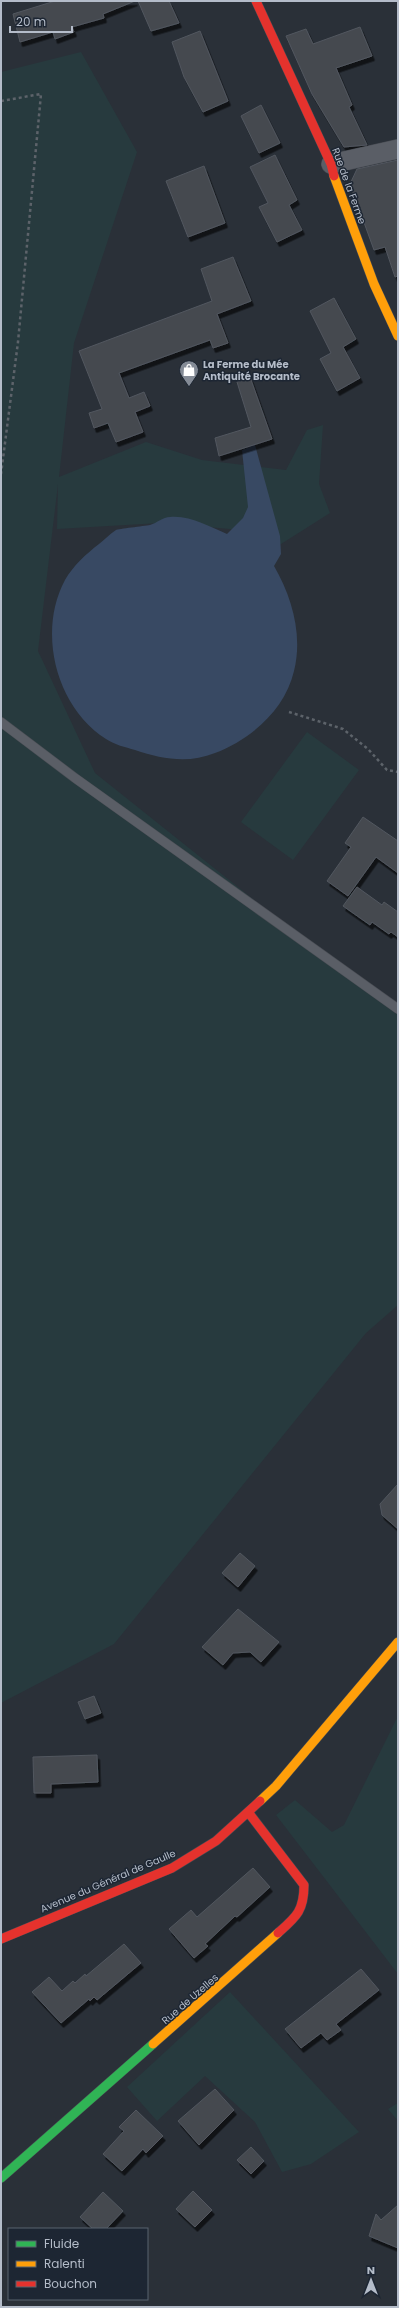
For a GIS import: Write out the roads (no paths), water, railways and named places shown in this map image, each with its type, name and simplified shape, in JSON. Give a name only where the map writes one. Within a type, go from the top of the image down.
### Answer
[{"type":"street","name":"Rue de la Ferme","points":[[256,1],[331,164],[344,207],[374,284],[398,336]]},
{"type":"street","points":[[331,164],[398,149]]},
{"type":"street","name":"Avenue du Général de Gaulle","points":[[1,1939],[172,1868],[216,1841],[276,1786],[398,1642]]},
{"type":"street","name":"Rue de Uzelles","points":[[1,2178],[297,1916],[304,1900],[304,1885],[248,1812]]},
{"type":"lane","points":[[1,722],[75,778],[398,1009]]},
{"type":"water","points":[[255,445],[280,536],[281,554],[274,566],[291,603],[296,630],[297,644],[294,671],[283,698],[265,721],[241,740],[215,753],[205,756],[185,759],[165,758],[113,743],[89,725],[75,708],[64,688],[56,667],[52,645],[53,622],[57,600],[65,580],[80,560],[116,530],[150,525],[165,518],[177,517],[200,522],[227,534],[243,518],[248,507],[242,450]]},
{"type":"place","name":"La Ferme du Mée Antiquité Brocante","points":[[189,387]]}]
